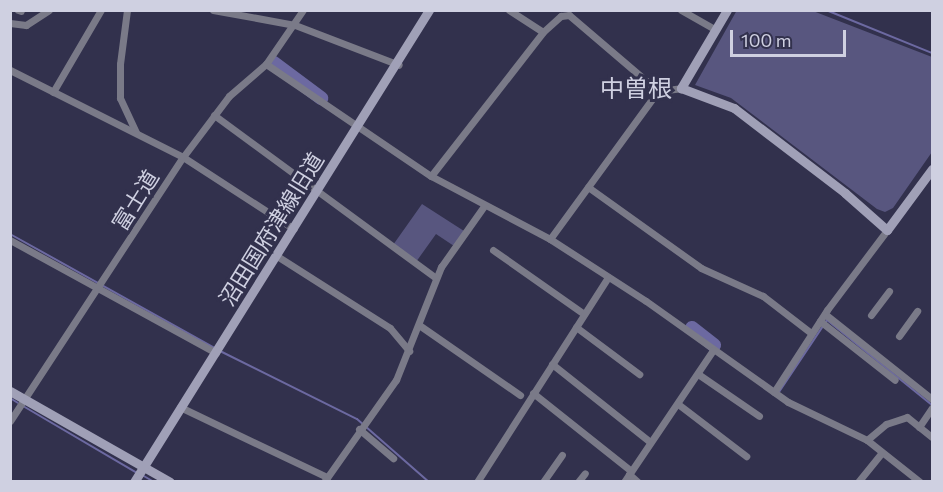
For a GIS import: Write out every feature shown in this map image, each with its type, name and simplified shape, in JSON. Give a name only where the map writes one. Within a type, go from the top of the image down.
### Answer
[{"type":"street","points":[[10,23],[26,25],[49,10]]},
{"type":"street","points":[[54,92],[101,10]]},
{"type":"street","points":[[128,10],[120,64],[120,98],[136,133]]},
{"type":"street","points":[[213,10],[295,24],[399,65]]},
{"type":"street","name":"富士道","points":[[10,421],[183,157],[229,96],[266,64],[303,10]]},
{"type":"street","name":"沼田国府津線旧道","points":[[134,482],[399,65],[429,10]]},
{"type":"street","points":[[509,10],[543,32]]},
{"type":"street","points":[[681,10],[716,30]]},
{"type":"street","points":[[681,88],[727,10]]},
{"type":"street","points":[[431,176],[543,32],[561,16],[569,15],[658,91]]},
{"type":"street","points":[[266,64],[431,176],[550,239],[608,276],[774,392],[824,422],[867,440],[920,482]]},
{"type":"street","points":[[10,70],[183,157],[294,229]]},
{"type":"street","points":[[550,239],[658,91],[681,88],[734,108],[845,193],[887,230]]},
{"type":"street","points":[[214,115],[436,278]]},
{"type":"street","points":[[774,392],[791,371],[811,333],[824,320],[933,169]]},
{"type":"street","points":[[588,187],[701,268],[764,296],[811,333]]},
{"type":"street","points":[[180,407],[326,479],[396,380],[410,351],[436,278],[484,206]]},
{"type":"street","points":[[10,240],[218,350]]},
{"type":"street","points":[[493,250],[584,314]]},
{"type":"street","points":[[278,256],[390,328],[410,351]]},
{"type":"street","points":[[477,482],[608,276]]},
{"type":"street","points":[[871,315],[889,291]]},
{"type":"street","points":[[899,336],[917,311]]},
{"type":"street","points":[[824,320],[896,380]]},
{"type":"street","points":[[824,320],[933,399]]},
{"type":"street","points":[[418,325],[520,395]]},
{"type":"street","points":[[576,327],[639,374]]},
{"type":"street","points":[[624,482],[713,350]]},
{"type":"street","points":[[552,364],[650,442]]},
{"type":"street","points":[[698,374],[759,416]]},
{"type":"street","points":[[10,391],[170,482]]},
{"type":"street","points":[[533,393],[630,472],[638,482]]},
{"type":"street","points":[[678,404],[747,456]]},
{"type":"street","points":[[919,427],[932,409]]},
{"type":"street","points":[[867,440],[886,424],[907,417],[933,437]]},
{"type":"street","points":[[362,426],[393,458]]},
{"type":"street","points":[[858,482],[882,452]]},
{"type":"street","points":[[543,482],[562,455]]},
{"type":"street","points":[[578,482],[585,473]]},
{"type":"shaded area","points":[[737,10],[813,11],[932,57],[932,152],[893,208],[885,212],[877,209],[731,98],[695,85]]},
{"type":"shaded area","points":[[422,204],[464,231],[454,246],[436,234],[416,262],[393,245]]},
{"type":"waterway","points":[[826,10],[932,53]]},
{"type":"waterway","points":[[274,63],[321,98]]},
{"type":"waterway","points":[[10,234],[215,348]]},
{"type":"waterway","points":[[779,392],[827,320],[932,405]]},
{"type":"waterway","points":[[692,328],[714,345]]},
{"type":"waterway","points":[[220,351],[357,419],[429,482]]},
{"type":"waterway","points":[[10,398],[18,403]]},
{"type":"waterway","points":[[23,406],[137,473]]},
{"type":"waterway","points":[[142,475],[154,482]]},
{"type":"district","name":"中曽根","points":[[636,88]]}]
